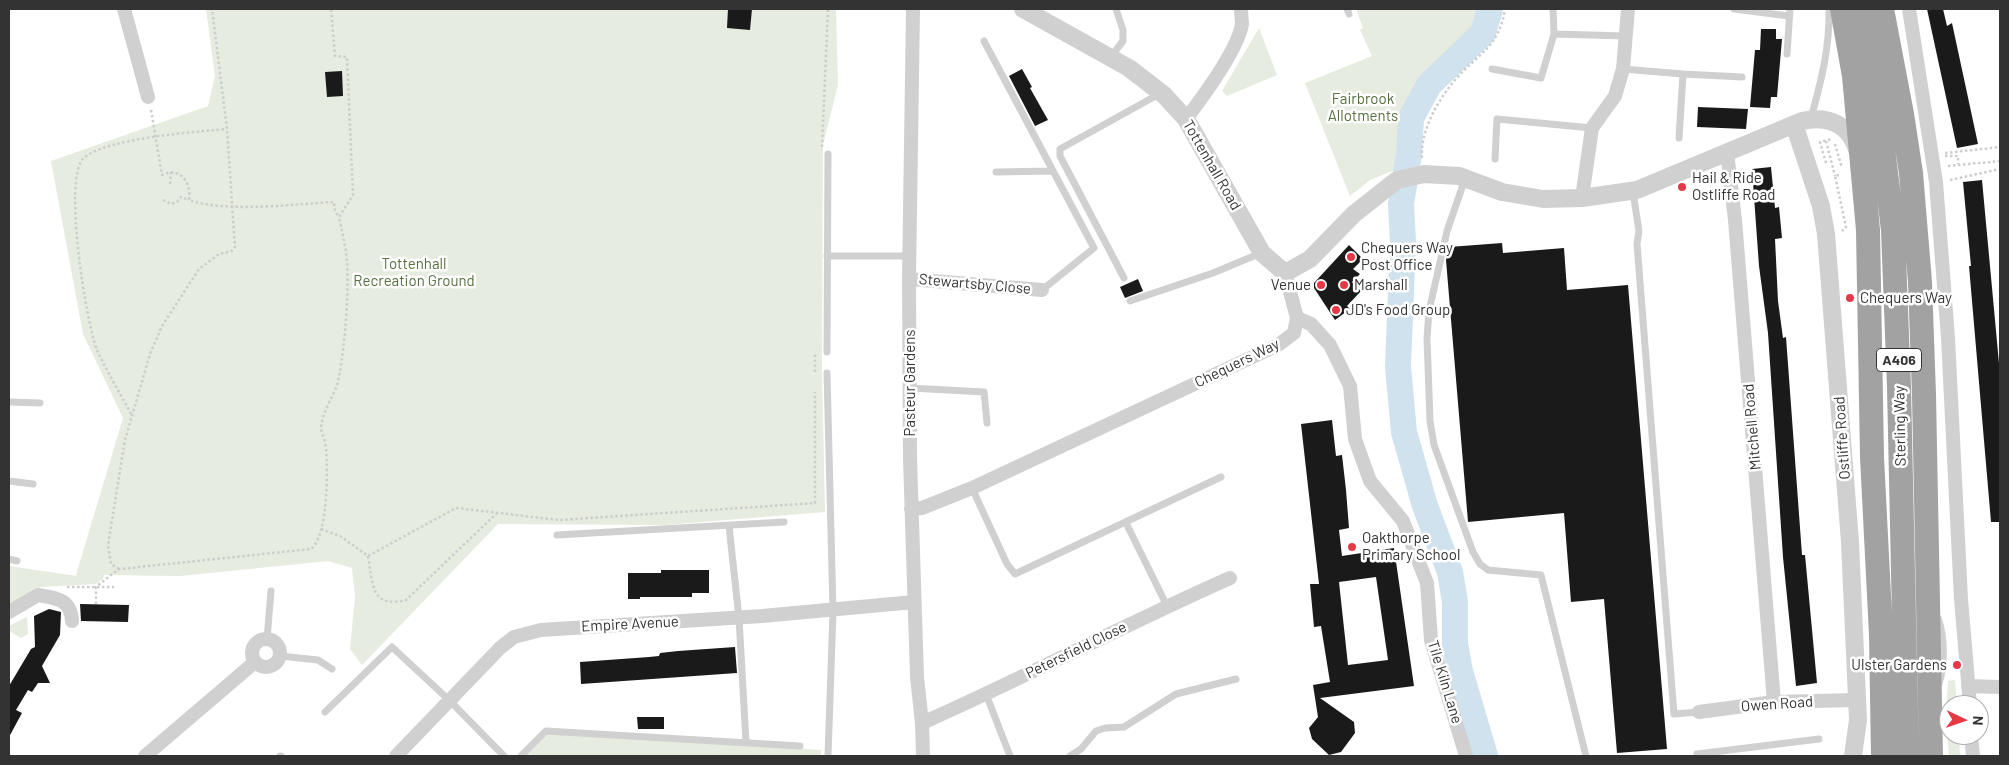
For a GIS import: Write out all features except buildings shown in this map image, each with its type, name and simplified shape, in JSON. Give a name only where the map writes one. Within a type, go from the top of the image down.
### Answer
[{"type":"highway","name":"A406","points":[[1842,9],[1854,76],[1868,230],[1872,457],[1881,635],[1883,756]]},
{"type":"highway","name":"Sterling Way","points":[[1858,9],[1880,115],[1893,230],[1900,407],[1907,756]]},
{"type":"highway","name":"Sterling Way","points":[[1882,9],[1904,124],[1911,173],[1919,264],[1924,395],[1931,756]]},
{"type":"street","points":[[124,9],[148,97]]},
{"type":"street","name":"Pasteur Gardens","points":[[913,9],[909,279],[911,508],[917,676],[922,722],[923,756]]},
{"type":"street","name":"Tottenhall Road","points":[[1023,9],[1129,68],[1161,93],[1186,119],[1262,253],[1284,273]]},
{"type":"street","points":[[1186,119],[1204,95],[1236,42],[1242,24],[1241,9]]},
{"type":"street","points":[[1582,198],[1592,128],[1616,96],[1623,69],[1628,9]]},
{"type":"street","points":[[1909,9],[1936,182],[1948,338],[1961,599],[1969,695]]},
{"type":"street","points":[[1297,318],[1284,273],[1310,260],[1354,214],[1397,180],[1424,174],[1459,176],[1502,192],[1543,200],[1582,198],[1633,191],[1794,124],[1822,118],[1832,121],[1851,136],[1858,149],[1863,170]]},
{"type":"street","name":"Ostliffe Road","points":[[1794,124],[1821,206],[1826,234],[1850,542],[1858,720],[1853,756]]},
{"type":"street","name":"Mitchell Road","points":[[1727,152],[1735,220],[1774,702]]},
{"type":"street","name":"Stewartsby Close","points":[[909,279],[1042,290]]},
{"type":"street","name":"Chequers Way","points":[[911,508],[922,508],[972,488],[1278,345],[1294,333],[1297,318]]},
{"type":"street","name":"Tile Kiln Lane","points":[[1297,318],[1311,324],[1330,345],[1350,386],[1356,439],[1370,481],[1403,521],[1427,583],[1431,640],[1466,756]]},
{"type":"street","name":"Petersfield Close","points":[[922,722],[986,694],[1167,606],[1230,578]]},
{"type":"street","points":[[9,612],[38,595],[64,602],[72,611],[72,621]]},
{"type":"street","name":"Empire Avenue","points":[[396,756],[500,648],[514,637],[541,630],[833,611],[914,602]]},
{"type":"street","points":[[267,639],[272,640],[279,646],[280,656],[275,664],[264,667],[255,662],[252,657],[253,647],[259,640],[267,639]]},
{"type":"street","points":[[144,756],[255,662]]},
{"type":"street","points":[[1968,686],[2000,687]]},
{"type":"street","name":"Owen Road","points":[[1699,712],[1774,702],[1856,700]]},
{"type":"lane","points":[[1110,58],[1123,41],[1123,30],[1116,9]]},
{"type":"lane","points":[[1492,68],[1541,78],[1554,34],[1553,9]]},
{"type":"lane","points":[[1734,9],[1789,12],[1787,54]]},
{"type":"lane","points":[[1811,119],[1824,71],[1829,39],[1829,9]]},
{"type":"lane","points":[[1554,34],[1626,36]]},
{"type":"lane","points":[[984,41],[1094,248],[1042,290]]},
{"type":"lane","points":[[1623,69],[1742,78]]},
{"type":"lane","points":[[1678,138],[1683,74]]},
{"type":"lane","points":[[1124,278],[1060,156],[1060,149],[1161,93]]},
{"type":"lane","points":[[1495,159],[1497,119],[1592,128]]},
{"type":"lane","points":[[825,152],[827,352]]},
{"type":"lane","points":[[996,172],[1052,171]]},
{"type":"lane","points":[[1466,178],[1447,231],[1429,310],[1427,338],[1429,403],[1434,445],[1473,552],[1480,564],[1488,570],[1541,575],[1586,756]]},
{"type":"lane","points":[[1633,191],[1639,231],[1637,244],[1674,714],[1699,712]]},
{"type":"lane","points":[[1130,301],[1213,273],[1262,253]]},
{"type":"lane","points":[[827,256],[910,256]]},
{"type":"lane","points":[[827,373],[833,611],[828,756]]},
{"type":"lane","points":[[910,388],[984,392],[986,424]]},
{"type":"lane","points":[[9,402],[40,403]]},
{"type":"lane","points":[[972,488],[1007,564],[1015,574],[1221,477]]},
{"type":"lane","points":[[9,482],[33,484]]},
{"type":"lane","points":[[557,535],[784,522]]},
{"type":"lane","points":[[1126,523],[1167,606]]},
{"type":"lane","points":[[729,526],[739,618],[746,742]]},
{"type":"lane","points":[[9,559],[17,560]]},
{"type":"lane","points":[[267,639],[271,591]]},
{"type":"lane","points":[[325,712],[392,647],[450,701],[504,756]]},
{"type":"lane","points":[[280,656],[318,660],[332,669]]},
{"type":"lane","points":[[1070,756],[1082,749],[1096,731],[1105,728],[1124,727],[1176,694],[1236,679]]},
{"type":"lane","points":[[986,694],[1010,756]]},
{"type":"lane","points":[[1874,756],[1883,726]]},
{"type":"lane","points":[[521,756],[546,731],[800,746]]},
{"type":"lane","points":[[1697,756],[1696,754],[1819,739]]},
{"type":"path","points":[[112,574],[108,545],[124,440],[146,365],[162,326],[199,269],[220,254],[232,251],[235,247],[227,129],[212,9]]},
{"type":"path","points":[[331,9],[335,56],[347,57],[353,185],[353,195],[339,217]]},
{"type":"path","points":[[825,152],[828,9]]},
{"type":"path","points":[[1424,174],[1422,151],[1425,132],[1431,118],[1456,79],[1495,40],[1503,24],[1505,9]]},
{"type":"path","points":[[148,97],[157,137],[162,175],[171,172],[186,180],[191,190],[189,200]]},
{"type":"path","points":[[132,415],[98,351],[89,322],[84,298],[77,232],[77,171],[82,160],[91,153],[130,140],[227,129]]},
{"type":"path","points":[[1822,149],[1820,142],[1833,138]]},
{"type":"path","points":[[1826,140],[1837,175],[1846,227],[1842,231],[1838,231]]},
{"type":"path","points":[[1941,155],[1944,153],[2000,147]]},
{"type":"path","points":[[1946,156],[1958,156],[1958,164]]},
{"type":"path","points":[[1946,166],[2000,160]]},
{"type":"path","points":[[1944,181],[2000,170]]},
{"type":"path","points":[[170,184],[171,172]]},
{"type":"path","points":[[111,564],[115,568],[120,569],[311,548],[316,545],[321,529],[327,471],[326,446],[321,430],[323,414],[336,392],[345,332],[347,261],[339,217],[335,211],[334,202],[231,206],[205,205],[181,197],[177,202],[170,204],[163,200]]},
{"type":"path","points":[[815,345],[815,375]]},
{"type":"path","points":[[368,556],[456,508],[559,520],[815,503],[815,385]]},
{"type":"path","points":[[321,529],[340,536],[368,556],[376,594],[382,601],[394,603],[406,600],[497,513]]},
{"type":"path","points":[[96,587],[120,569]]},
{"type":"path","points":[[38,595],[49,587],[114,587]]},
{"type":"path","points":[[96,587],[96,604]]},
{"type":"green space","name":"Tottenhall Recreation Ground","points":[[206,9],[836,9],[838,85],[823,145],[822,370],[825,512],[665,525],[498,524],[362,665],[350,649],[355,597],[352,568],[328,561],[180,576],[104,575],[103,579],[96,584],[41,587],[9,608],[9,566],[77,576],[123,418],[83,334],[51,161],[208,106],[215,76]]},
{"type":"green space","name":"Fairbrook Allotments","points":[[1356,9],[1485,9],[1483,19],[1478,28],[1441,61],[1426,79],[1410,116],[1397,169],[1370,180],[1350,196],[1305,83],[1372,56],[1360,30],[1363,28]]},
{"type":"green space","points":[[1259,28],[1277,75],[1227,96],[1222,91]]},
{"type":"green space","points":[[27,617],[28,634],[21,638],[9,631],[9,626]]},
{"type":"green space","points":[[1955,680],[1956,695],[1947,695],[1948,681]]},
{"type":"green space","points":[[550,732],[821,750],[821,756],[526,756]]},
{"type":"green space","points":[[1948,745],[1959,745],[1960,756],[1949,756]]},
{"type":"waterway","points":[[1485,756],[1460,671],[1455,644],[1455,602],[1450,572],[1425,506],[1404,432],[1398,367],[1403,242],[1401,204],[1409,154],[1411,118],[1429,85],[1483,33],[1490,9]]},
{"type":"place","name":"Hail & Ride Ostliffe Road","points":[[1682,187]]},
{"type":"place","name":"Chequers Way Post Office","points":[[1351,257]]},
{"type":"place","name":"Venue","points":[[1321,285]]},
{"type":"place","name":"Marshall","points":[[1344,285]]},
{"type":"place","name":"Chequers Way","points":[[1850,298]]},
{"type":"place","name":"JD's Food Group","points":[[1336,310]]},
{"type":"place","name":"Oakthorpe Primary School","points":[[1352,547]]},
{"type":"place","name":"Ulster Gardens","points":[[1957,665]]}]
